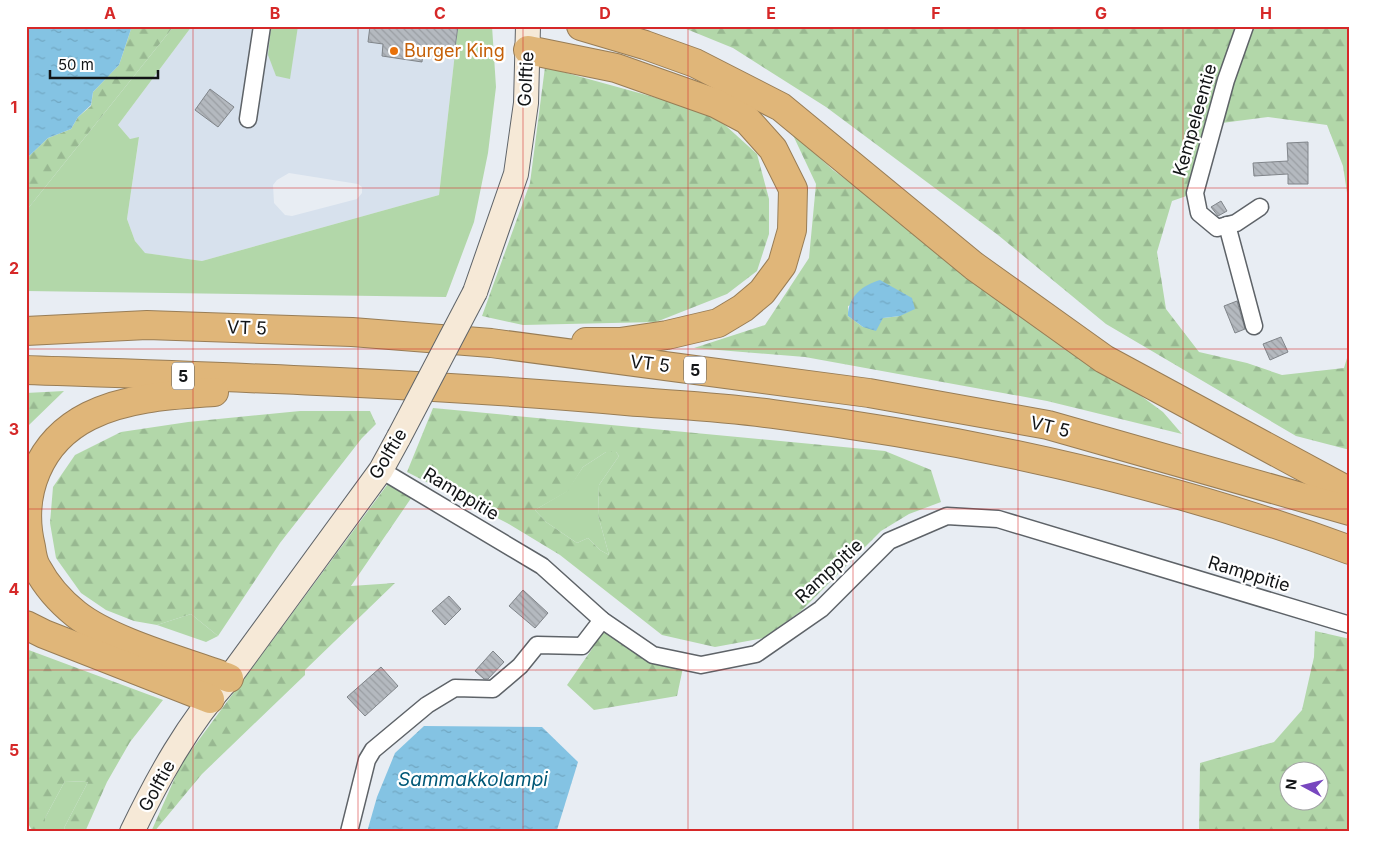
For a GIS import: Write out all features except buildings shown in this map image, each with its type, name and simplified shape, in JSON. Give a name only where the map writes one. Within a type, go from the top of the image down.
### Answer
[{"type":"highway","points":[[581,26],[645,45],[695,63],[782,107],[974,266],[1104,359],[1350,492]]},
{"type":"highway","points":[[491,343],[620,342],[667,335],[718,323],[743,308],[762,292],[782,265],[792,230],[793,189],[773,149],[747,120],[715,103],[528,38]]},
{"type":"highway","name":"VT 5","points":[[26,331],[147,325],[352,332],[491,343],[869,393],[1048,425],[1350,511]]},
{"type":"highway","name":"VT 5","points":[[26,370],[340,381],[549,394],[772,414],[934,440],[1114,477],[1279,524],[1350,550]]},
{"type":"highway","points":[[229,678],[99,629],[76,614],[54,592],[35,567],[28,536],[26,502],[32,480],[44,453],[66,432],[88,416],[125,402],[181,394],[340,381]]},
{"type":"highway","points":[[26,625],[44,634],[210,699]]},
{"type":"street","points":[[248,119],[262,26]]},
{"type":"street","name":"Kempeleentie","points":[[1227,225],[1217,228],[1199,213],[1195,193],[1226,80],[1245,26]]},
{"type":"street","name":"Golftie","points":[[132,832],[157,781],[210,699],[229,678],[381,470],[475,292],[516,174],[526,103],[528,38]]},
{"type":"street","points":[[1254,326],[1227,225],[1236,223],[1260,207]]},
{"type":"street","name":"Ramppitie","points":[[381,470],[542,566],[602,620],[654,655],[684,663],[701,665],[756,654],[821,609],[889,541],[947,516],[998,519],[1350,625]]},
{"type":"street","points":[[349,832],[367,760],[373,750],[427,704],[455,688],[493,689],[520,666],[537,645],[582,646],[602,620]]},
{"type":"shaded area","points":[[192,26],[458,26],[439,195],[202,261],[144,253],[135,241],[127,219],[139,138],[130,139],[118,125]],"holes":[[[289,173],[358,184],[362,187],[362,193],[357,199],[292,216],[285,215],[274,203],[273,185],[277,180]]]},
{"type":"green space","points":[[132,26],[174,26],[26,211],[26,159],[48,138],[71,129],[78,117],[91,106],[93,92],[119,65]]},
{"type":"green space","points":[[174,26],[192,26],[118,125],[130,139],[139,137],[127,219],[135,241],[145,253],[202,261],[439,195],[458,26],[492,26],[496,87],[488,153],[474,222],[446,297],[26,291],[26,211]]},
{"type":"green space","points":[[271,26],[298,26],[290,79],[276,76],[268,55]]},
{"type":"green space","points":[[679,26],[1350,26],[1350,213],[1343,166],[1327,125],[1268,117],[1214,124],[1195,193],[1172,201],[1157,252],[1166,309],[1199,352],[1247,363],[1282,375],[1344,368],[1350,348],[1350,450],[1296,436],[1106,324],[998,235],[826,107],[733,48]]},
{"type":"green space","points":[[545,67],[697,109],[725,125],[757,154],[769,199],[769,234],[757,271],[727,294],[656,322],[523,325],[482,316],[530,183]]},
{"type":"green space","points":[[792,133],[833,170],[1163,412],[1182,434],[1047,401],[805,357],[694,348],[765,325],[809,258],[816,184]],"holes":[[[897,291],[911,298],[900,316],[883,318],[863,327],[848,316],[848,306]]]},
{"type":"green space","points":[[64,391],[29,425],[26,432],[26,393]]},
{"type":"green space","points":[[433,408],[885,451],[931,470],[941,502],[909,514],[881,531],[801,611],[764,638],[715,647],[662,635],[560,555],[507,523],[407,472]],"holes":[[[606,452],[616,452],[619,456],[599,485],[598,515],[609,555],[600,550],[588,538],[577,543],[546,522],[535,510],[568,491],[583,467]]]},
{"type":"green space","points":[[300,411],[370,411],[376,424],[362,438],[280,543],[218,636],[191,614],[157,625],[134,621],[106,610],[81,593],[56,558],[50,523],[53,487],[75,455],[121,432],[188,422]]},
{"type":"green space","points":[[606,452],[616,452],[619,456],[599,485],[598,515],[609,555],[600,550],[588,538],[577,543],[546,522],[535,510],[567,491],[583,467]]},
{"type":"green space","points":[[393,477],[416,491],[351,586],[395,583],[305,670],[305,675],[202,774],[154,832],[151,832],[181,764]]},
{"type":"green space","points":[[191,614],[218,636],[206,642],[157,625]]},
{"type":"green space","points":[[602,620],[684,663],[677,696],[594,710],[567,685],[592,649]]},
{"type":"green space","points":[[1315,631],[1350,639],[1350,832],[1199,832],[1200,763],[1274,742],[1302,710],[1314,657]]},
{"type":"green space","points":[[26,649],[163,700],[130,742],[107,782],[85,832],[69,832],[64,828],[88,782],[65,781],[45,818],[45,832],[33,832],[26,820]]},
{"type":"green space","points":[[65,781],[88,782],[64,828],[69,832],[45,832],[45,818]]},
{"type":"water","points":[[26,26],[132,26],[119,65],[93,92],[91,105],[78,117],[71,129],[48,138],[26,159]]},
{"type":"water","points":[[880,280],[912,298],[915,309],[900,316],[883,318],[876,331],[863,327],[848,316],[851,303],[858,292],[862,288]]},
{"type":"water","name":"Sammakkolampi","points":[[424,726],[542,727],[578,762],[557,830],[367,832],[377,797],[395,753]]},
{"type":"place","name":"Burger King","points":[[394,51]]}]
